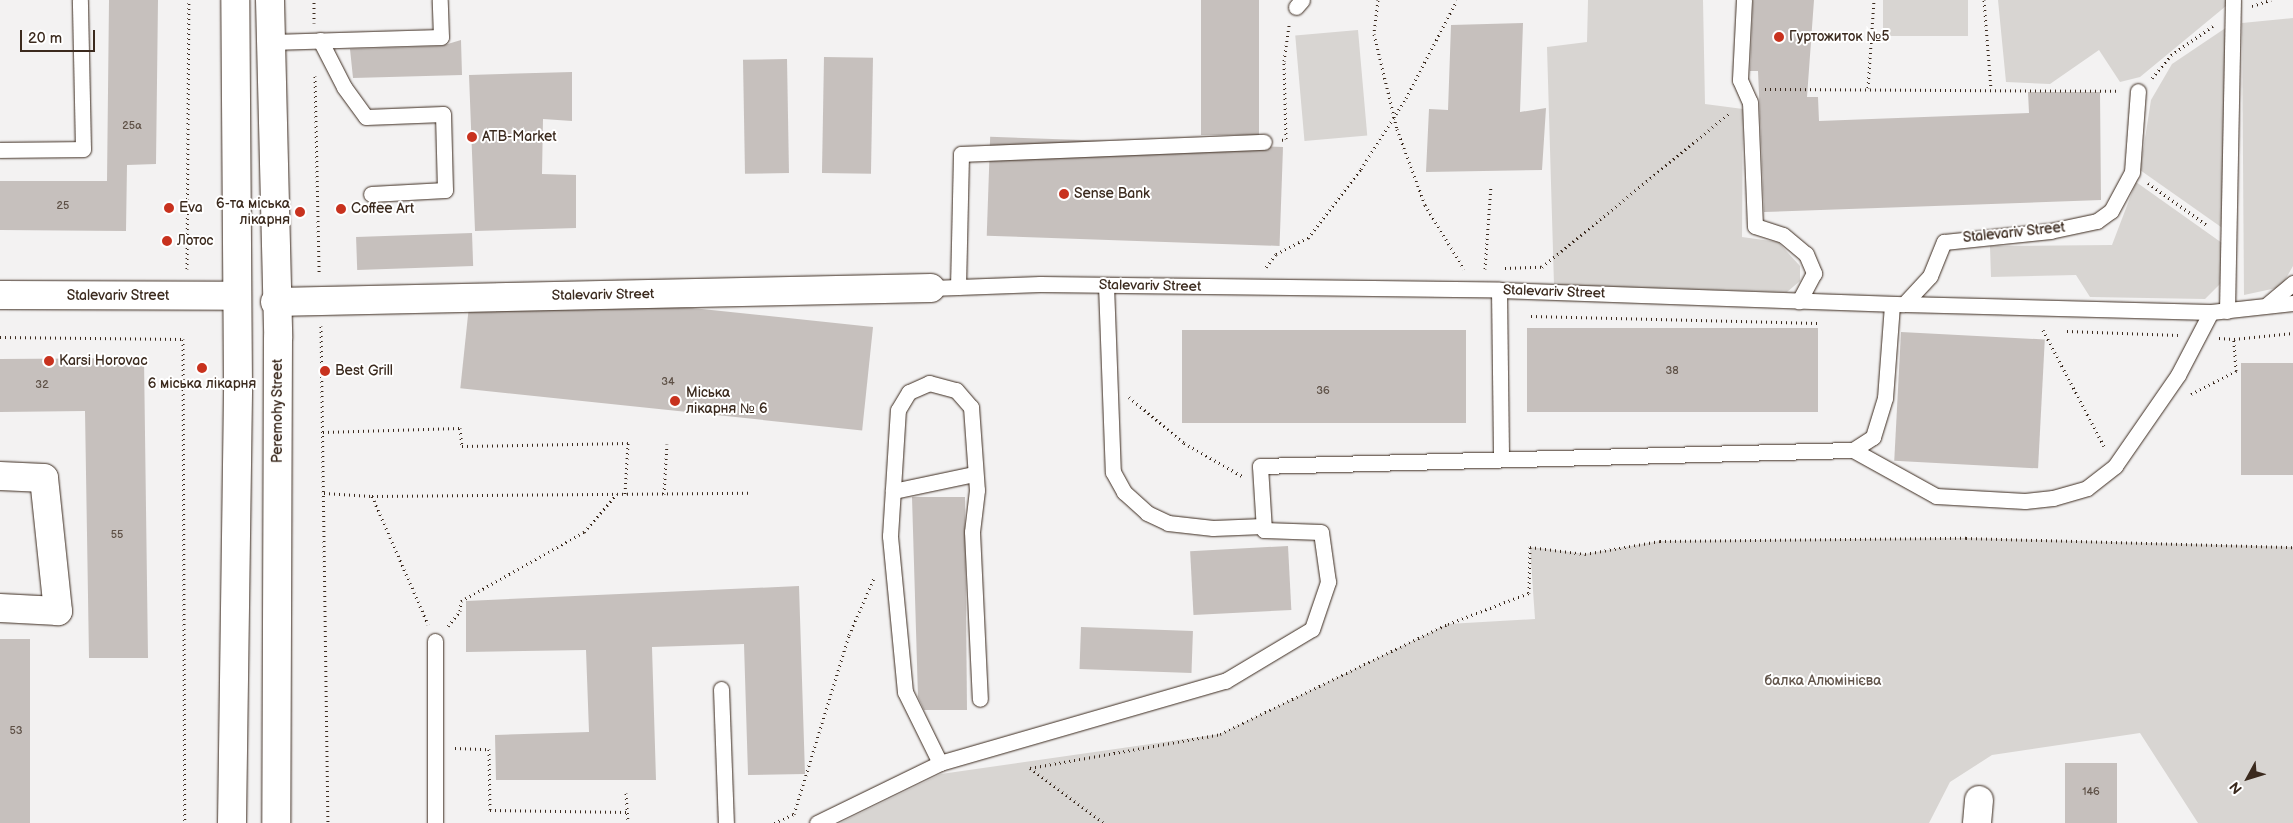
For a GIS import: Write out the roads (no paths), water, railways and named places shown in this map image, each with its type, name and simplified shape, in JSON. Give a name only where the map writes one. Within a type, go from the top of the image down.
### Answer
[{"type":"main road","points":[[232,823],[236,296],[235,0]]},
{"type":"main road","name":"Peremohy Street","points":[[270,0],[275,302],[276,823]]},
{"type":"main road","name":"Stalevariv Street","points":[[275,302],[931,288]]},
{"type":"main road","name":"Stalevariv Street","points":[[0,295],[236,296]]},
{"type":"main road","points":[[0,476],[44,478],[58,611],[0,608]]},
{"type":"lane","points":[[0,150],[83,148],[80,0]]},
{"type":"lane","points":[[271,42],[441,37],[440,0]]},
{"type":"lane","points":[[1744,0],[1740,80],[1750,102],[1755,226],[1783,235],[1806,254],[1814,273],[1798,301]]},
{"type":"lane","points":[[2227,311],[2233,7]]},
{"type":"lane","points":[[317,40],[344,87],[366,116],[444,114],[445,190],[371,194]]},
{"type":"lane","name":"Stalevariv Street","points":[[931,288],[958,286],[1106,285],[1499,290],[1898,304],[1930,276],[1944,242],[2050,231],[2097,221],[2111,211],[2132,172],[2143,87]]},
{"type":"lane","points":[[958,286],[961,154],[1264,142]]},
{"type":"lane","points":[[2266,305],[2277,301],[2293,283]]},
{"type":"lane","points":[[1106,285],[1114,472],[1130,497],[1147,513],[1168,523],[1213,528],[1263,526]]},
{"type":"lane","points":[[1499,290],[1501,459]]},
{"type":"lane","points":[[817,823],[940,764],[1225,681],[1312,629],[1328,582],[1321,532],[1264,530],[1260,466],[1853,450],[1873,438],[1885,398],[1898,304],[2211,312],[2293,303]]},
{"type":"lane","points":[[1853,450],[1936,496],[1986,499],[2054,498],[2087,488],[2115,466],[2154,411],[2199,336],[2211,312]]},
{"type":"lane","points":[[940,764],[904,692],[892,553],[893,491],[898,410],[910,392],[929,383],[949,386],[969,402],[974,474],[980,699]]},
{"type":"lane","points":[[893,491],[974,474]]},
{"type":"lane","points":[[435,641],[435,823]]},
{"type":"lane","points":[[721,689],[726,823]]},
{"type":"place","name":"Гуртожиток №5","points":[[1779,37]]},
{"type":"place","name":"ATB-Market","points":[[472,137]]},
{"type":"place","name":"Sense Bank","points":[[1064,194]]},
{"type":"place","name":"Eva","points":[[169,208]]},
{"type":"place","name":"Coffee Art","points":[[341,209]]},
{"type":"place","name":"6-та міська лікарня","points":[[300,212]]},
{"type":"place","name":"Лотос","points":[[167,241]]},
{"type":"place","name":"Karsi Horovac","points":[[49,361]]},
{"type":"place","name":"6 міська лікарня","points":[[202,368]]},
{"type":"place","name":"Best Grill","points":[[325,371]]},
{"type":"place","name":"Мiська лiкарня № 6","points":[[675,401]]},
{"type":"park label","name":"балка Алюмінієва","points":[[1823,681]]}]
